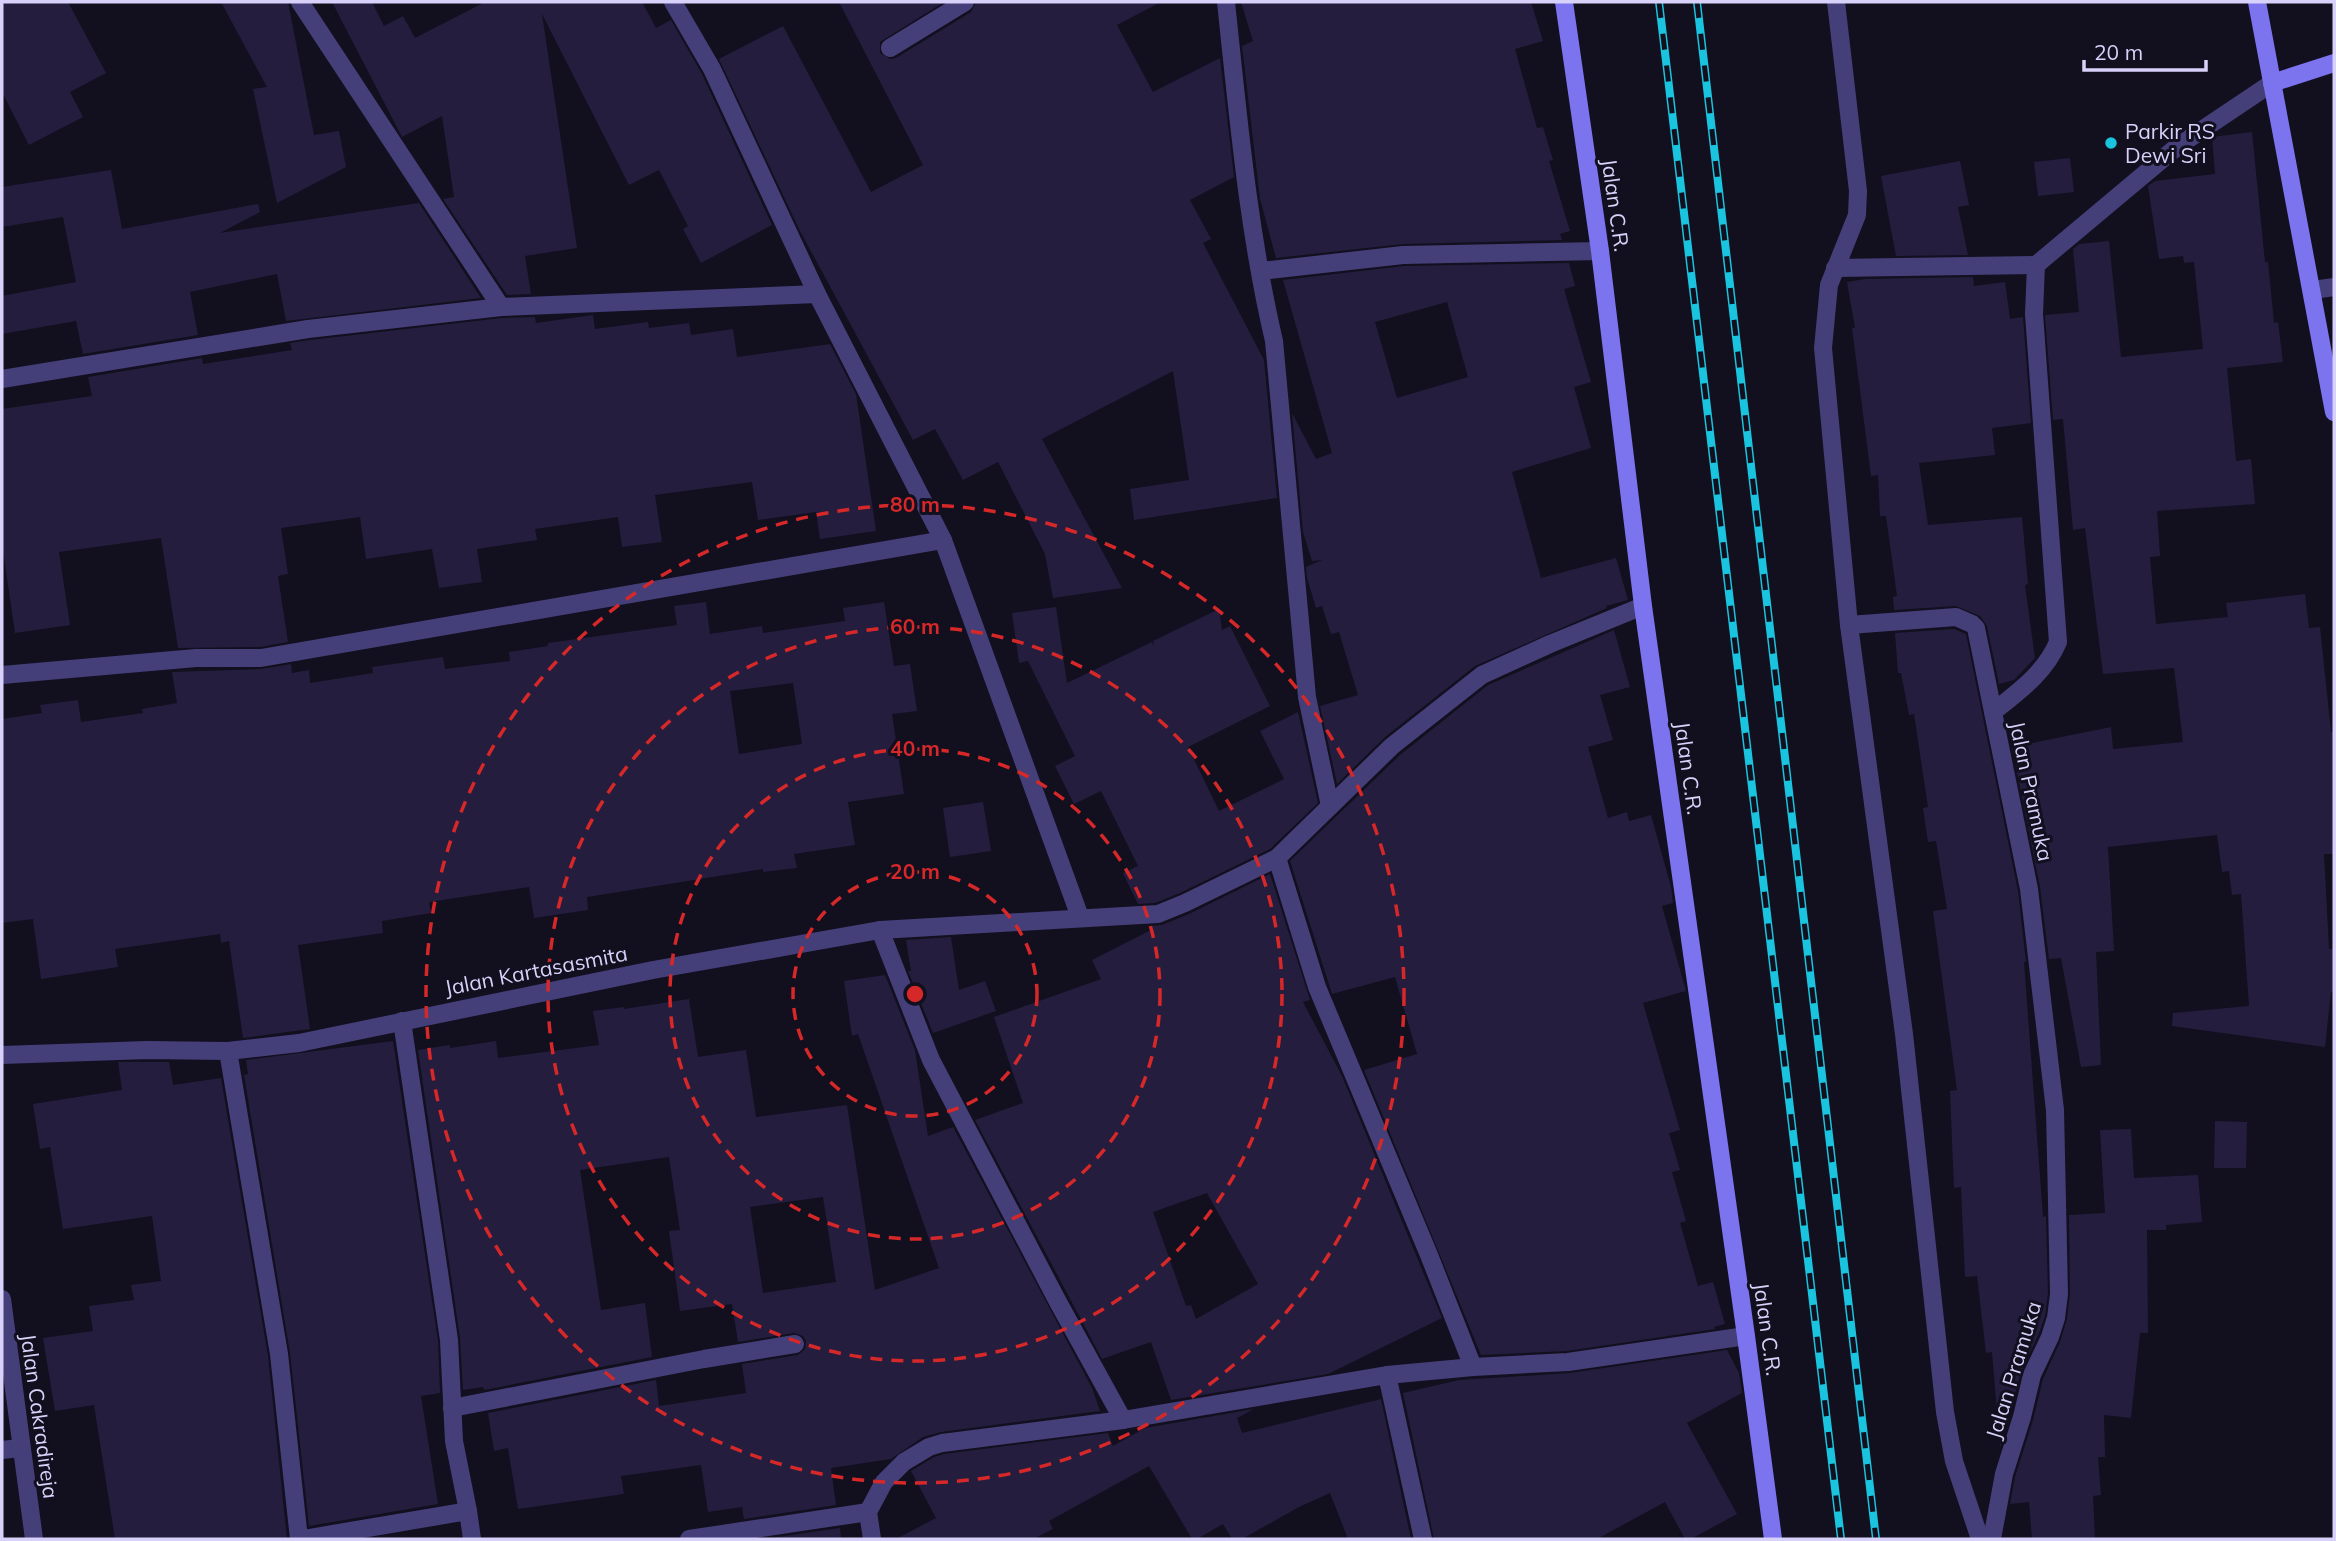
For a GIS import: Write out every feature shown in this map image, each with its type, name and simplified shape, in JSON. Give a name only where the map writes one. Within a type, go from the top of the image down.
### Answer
[{"type":"street","points":[[300,2],[501,307]]},
{"type":"street","points":[[673,2],[712,68],[817,294],[943,540],[1080,918]]},
{"type":"street","points":[[890,48],[965,2]]},
{"type":"street","points":[[1226,2],[1243,165],[1263,295],[1274,341],[1307,697],[1330,806]]},
{"type":"street","name":"Jalan C.R.","points":[[1564,2],[1600,251],[1643,606],[1773,1539]]},
{"type":"street","points":[[1836,2],[1858,191],[1857,215],[1829,285],[1823,348],[1849,625],[1904,1034],[1945,1412],[1954,1461],[1980,1539]]},
{"type":"street","points":[[2257,2],[2334,412]]},
{"type":"street","points":[[1835,268],[2036,265],[2178,146],[2272,83],[2334,63]]},
{"type":"street","points":[[1261,271],[1403,255],[1600,251]]},
{"type":"street","name":"Jalan Pramuka","points":[[1992,1539],[2004,1474],[2032,1376],[2056,1318],[2059,1294],[2055,1111],[2029,889],[1993,712],[2037,676],[2051,659],[2059,642],[2034,314],[2036,265]]},
{"type":"street","points":[[2313,290],[2334,287]]},
{"type":"street","points":[[2,379],[308,328],[501,307],[817,294]]},
{"type":"street","points":[[2,675],[196,658],[261,658],[943,540]]},
{"type":"street","name":"Jalan Kartasasmita","points":[[2,1055],[147,1050],[228,1051],[299,1042],[653,970],[880,930],[1158,914],[1277,858],[1392,746],[1482,675],[1643,606]]},
{"type":"street","points":[[1849,625],[1956,617],[1972,624],[1976,628],[1993,712]]},
{"type":"street","points":[[1277,858],[1317,987],[1473,1367]]},
{"type":"street","points":[[880,930],[931,1060],[1058,1303],[1123,1420]]},
{"type":"street","points":[[401,1021],[449,1340],[454,1441],[472,1539]]},
{"type":"street","points":[[228,1051],[279,1354],[301,1539],[468,1511]]},
{"type":"street","name":"Jalan Cakradireja","points":[[2,1299],[34,1539]]},
{"type":"street","points":[[872,1539],[868,1512],[884,1482],[904,1462],[929,1447],[942,1443],[1123,1420],[1387,1375],[1567,1362],[1746,1336]]},
{"type":"street","points":[[452,1408],[795,1344]]},
{"type":"street","points":[[1387,1375],[1423,1539]]},
{"type":"street","points":[[2,1450],[20,1448]]},
{"type":"street","points":[[689,1539],[868,1512]]},
{"type":"building","points":[[2,2],[68,2],[106,73],[70,92],[83,117],[29,145],[2,92]]},
{"type":"building","points":[[221,2],[288,2],[314,135],[339,131],[346,167],[277,203],[253,89],[267,87]]},
{"type":"building","points":[[332,2],[372,2],[384,26],[403,16],[415,38],[485,2],[642,2],[656,28],[671,20],[702,74],[772,225],[701,263],[683,229],[688,226],[659,170],[629,185],[542,14],[577,248],[525,256],[531,294],[507,295],[443,199],[454,197],[442,116],[402,137]]},
{"type":"building","points":[[839,2],[944,2],[880,42],[880,53],[890,59],[896,58],[971,12],[976,2],[1161,2],[1117,25],[1153,92],[1220,58],[1234,177],[1190,200],[1211,239],[1203,243],[1264,360],[1277,498],[1134,520],[1130,489],[1189,480],[1173,371],[1042,439],[1122,588],[1053,598],[1045,554],[998,462],[963,480],[935,429],[913,440],[799,229],[719,59],[783,26],[871,192],[923,165]]},
{"type":"building","points":[[1241,2],[1531,2],[1543,41],[1515,49],[1537,128],[1543,127],[1553,160],[1549,161],[1570,231],[1560,234],[1562,240],[1403,244],[1276,258],[1260,199],[1242,46],[1253,41]]},
{"type":"building","points":[[2252,132],[2265,262],[2268,262],[2274,323],[2278,322],[2283,362],[2227,368],[2236,461],[2251,459],[2255,504],[2157,511],[2160,556],[2150,557],[2156,624],[2228,617],[2226,603],[2305,594],[2309,628],[2320,627],[2331,732],[2334,731],[2334,854],[2324,854],[2329,949],[2334,949],[2334,992],[2331,992],[2325,1047],[2172,1026],[2173,1013],[2249,1006],[2241,894],[2232,895],[2229,871],[2222,872],[2217,835],[2108,847],[2114,951],[2096,952],[2101,1065],[2081,1067],[2061,958],[2049,959],[2040,887],[2012,747],[2111,727],[2113,749],[2183,742],[2174,668],[2103,674],[2085,528],[2073,530],[2063,419],[2053,420],[2045,315],[2079,312],[2073,249],[2079,244],[2109,241],[2121,357],[2203,349],[2194,262],[2184,263],[2183,256],[2159,259],[2148,186],[2155,181],[2215,174],[2212,137]]},
{"type":"building","points":[[2070,158],[2074,192],[2038,196],[2034,162]]},
{"type":"building","points":[[1960,161],[1969,205],[1958,207],[1968,255],[1896,256],[1881,176]]},
{"type":"building","points":[[111,170],[122,229],[258,204],[260,212],[220,233],[419,203],[481,298],[286,321],[277,274],[190,292],[198,335],[83,354],[76,321],[2,334],[2,296],[76,282],[63,217],[2,227],[2,187]]},
{"type":"building","points":[[1569,263],[1575,286],[1564,289],[1591,382],[1574,387],[1591,448],[1512,472],[1541,578],[1616,558],[1628,600],[1606,606],[1607,608],[1475,666],[1385,737],[1337,784],[1320,706],[1358,695],[1339,632],[1331,634],[1322,606],[1316,608],[1307,578],[1306,567],[1322,560],[1312,561],[1303,532],[1292,413],[1316,459],[1332,453],[1283,280],[1404,266]],"holes":[[[1447,302],[1468,377],[1397,398],[1375,322]]]},
{"type":"building","points":[[1973,277],[1974,286],[2005,282],[2010,319],[2023,317],[2031,423],[1992,428],[1995,455],[1919,463],[1928,525],[2022,517],[2028,584],[2025,585],[2035,658],[2014,680],[1999,684],[1987,626],[1980,616],[1956,606],[1894,610],[1893,597],[1897,596],[1886,516],[1880,516],[1878,475],[1871,476],[1852,328],[1855,328],[1847,282],[1865,279]]},
{"type":"building","points":[[593,315],[595,329],[648,322],[649,328],[689,323],[691,335],[733,329],[737,357],[830,344],[856,394],[876,531],[820,539],[816,512],[758,520],[752,482],[655,495],[662,542],[622,547],[618,517],[535,529],[537,540],[477,549],[482,582],[439,588],[432,549],[366,559],[360,517],[281,528],[288,574],[278,576],[288,642],[260,647],[178,648],[161,538],[59,552],[70,625],[15,633],[2,543],[2,409],[92,396],[88,377],[202,358],[203,364],[292,350],[290,343],[502,318],[535,317],[536,323]]},
{"type":"building","points":[[706,602],[710,634],[762,626],[763,633],[845,621],[843,608],[884,602],[894,666],[910,664],[917,711],[892,714],[904,794],[848,802],[855,845],[794,854],[797,868],[763,872],[763,869],[587,897],[588,910],[534,918],[529,887],[429,902],[431,913],[382,921],[383,933],[298,945],[310,1029],[243,1038],[229,941],[221,943],[220,934],[115,949],[118,967],[41,979],[33,919],[2,923],[2,719],[42,713],[40,705],[78,700],[81,722],[143,713],[142,709],[177,703],[172,672],[261,669],[291,664],[292,673],[309,670],[310,683],[373,673],[372,667],[443,657],[445,669],[510,661],[509,652],[548,646],[548,643],[677,625],[674,606]],"holes":[[[793,683],[802,744],[739,754],[730,691]]]},
{"type":"building","points":[[1056,607],[1067,683],[1152,642],[1154,647],[1153,641],[1219,609],[1222,630],[1230,626],[1270,706],[1188,747],[1219,811],[1284,779],[1260,731],[1298,712],[1318,803],[1270,849],[1180,893],[1155,903],[1138,904],[1123,873],[1138,866],[1101,791],[1074,804],[1055,766],[1075,756],[1028,661],[1019,663],[1012,613]]},
{"type":"building","points":[[1954,629],[1966,634],[2018,891],[2026,962],[2043,1217],[2046,1216],[2048,1293],[2045,1316],[2021,1372],[2000,1448],[1992,1352],[1986,1353],[1977,1276],[1965,1277],[1961,1187],[1954,1188],[1950,1091],[1957,1090],[1933,911],[1947,909],[1936,841],[1928,842],[1923,808],[1928,807],[1914,714],[1909,715],[1901,673],[1898,673],[1895,633]]},
{"type":"building","points":[[1614,630],[1630,687],[1600,695],[1613,740],[1588,747],[1608,818],[1627,812],[1629,821],[1651,815],[1671,887],[1673,903],[1662,906],[1686,991],[1643,1003],[1680,1130],[1669,1133],[1680,1170],[1672,1172],[1686,1221],[1680,1223],[1698,1286],[1713,1282],[1725,1324],[1714,1327],[1715,1329],[1567,1351],[1481,1355],[1364,1070],[1417,1054],[1395,977],[1332,994],[1290,861],[1400,755],[1488,685]]},
{"type":"building","points":[[983,802],[991,851],[950,857],[943,808]]},
{"type":"building","points":[[1270,874],[1310,1000],[1303,1002],[1342,1076],[1442,1318],[1328,1374],[1171,1400],[1151,1342],[1102,1359],[975,1120],[1023,1103],[994,1017],[1101,979],[1092,960],[1151,930],[1149,926],[1162,925]],"holes":[[[1207,1193],[1258,1284],[1196,1319],[1191,1305],[1186,1306],[1153,1212]]]},
{"type":"building","points":[[951,937],[959,990],[985,981],[996,1011],[933,1033],[908,971],[911,971],[906,940]]},
{"type":"building","points":[[885,975],[915,1050],[928,1136],[953,1127],[1092,1388],[1100,1411],[941,1432],[923,1437],[891,1459],[831,1468],[836,1505],[744,1519],[742,1507],[708,1512],[701,1465],[621,1476],[624,1494],[518,1509],[508,1448],[494,1451],[488,1413],[656,1380],[659,1406],[746,1393],[742,1364],[798,1355],[805,1349],[806,1341],[803,1336],[794,1333],[738,1342],[732,1304],[680,1311],[669,1231],[680,1230],[669,1157],[580,1170],[601,1310],[645,1303],[652,1357],[484,1390],[483,1387],[463,1390],[460,1338],[418,1050],[496,1041],[498,1058],[599,1045],[593,1011],[689,999],[698,1057],[746,1050],[756,1117],[847,1105],[875,1290],[939,1268],[858,1034],[852,1036],[844,981]],"holes":[[[823,1197],[836,1282],[763,1293],[750,1207]]]},
{"type":"building","points":[[393,1041],[438,1341],[440,1393],[421,1396],[438,1504],[309,1526],[290,1353],[244,1075],[248,1074],[246,1060]]},
{"type":"building","points":[[118,1062],[169,1062],[173,1085],[221,1078],[268,1356],[287,1539],[115,1539],[94,1405],[55,1411],[43,1338],[93,1331],[89,1306],[134,1300],[131,1285],[161,1281],[152,1216],[63,1229],[50,1147],[40,1149],[33,1104],[122,1090]]},
{"type":"building","points":[[2215,1121],[2247,1122],[2246,1168],[2214,1168]]},
{"type":"building","points":[[2131,1129],[2134,1178],[2198,1175],[2202,1222],[2166,1225],[2166,1230],[2147,1230],[2148,1333],[2140,1333],[2131,1418],[2104,1415],[2105,1457],[2098,1457],[2101,1495],[2093,1496],[2095,1539],[2032,1539],[2029,1502],[2010,1504],[2043,1379],[2067,1319],[2070,1294],[2069,1215],[2105,1213],[2100,1130]]},
{"type":"building","points":[[1727,1350],[1739,1373],[1742,1393],[1687,1423],[1737,1514],[1691,1539],[1685,1539],[1665,1502],[1597,1539],[1434,1539],[1403,1393],[1459,1380],[1570,1373]]},
{"type":"building","points":[[1381,1399],[1411,1539],[1348,1539],[1330,1493],[1242,1539],[1232,1539],[1223,1524],[1197,1539],[1192,1539],[1149,1466],[1049,1521],[1053,1529],[1033,1539],[896,1539],[936,1518],[911,1471],[944,1454],[1108,1433],[1113,1446],[1145,1428],[1254,1409],[1237,1418],[1242,1433]]},
{"type":"building","points":[[840,1528],[841,1539],[764,1539]]},
{"type":"railway","points":[[1659,2],[1841,1539]]},
{"type":"railway","points":[[1697,2],[1876,1539]]},
{"type":"place","name":"Parkir RS Dewi Sri","points":[[2111,143]]}]
